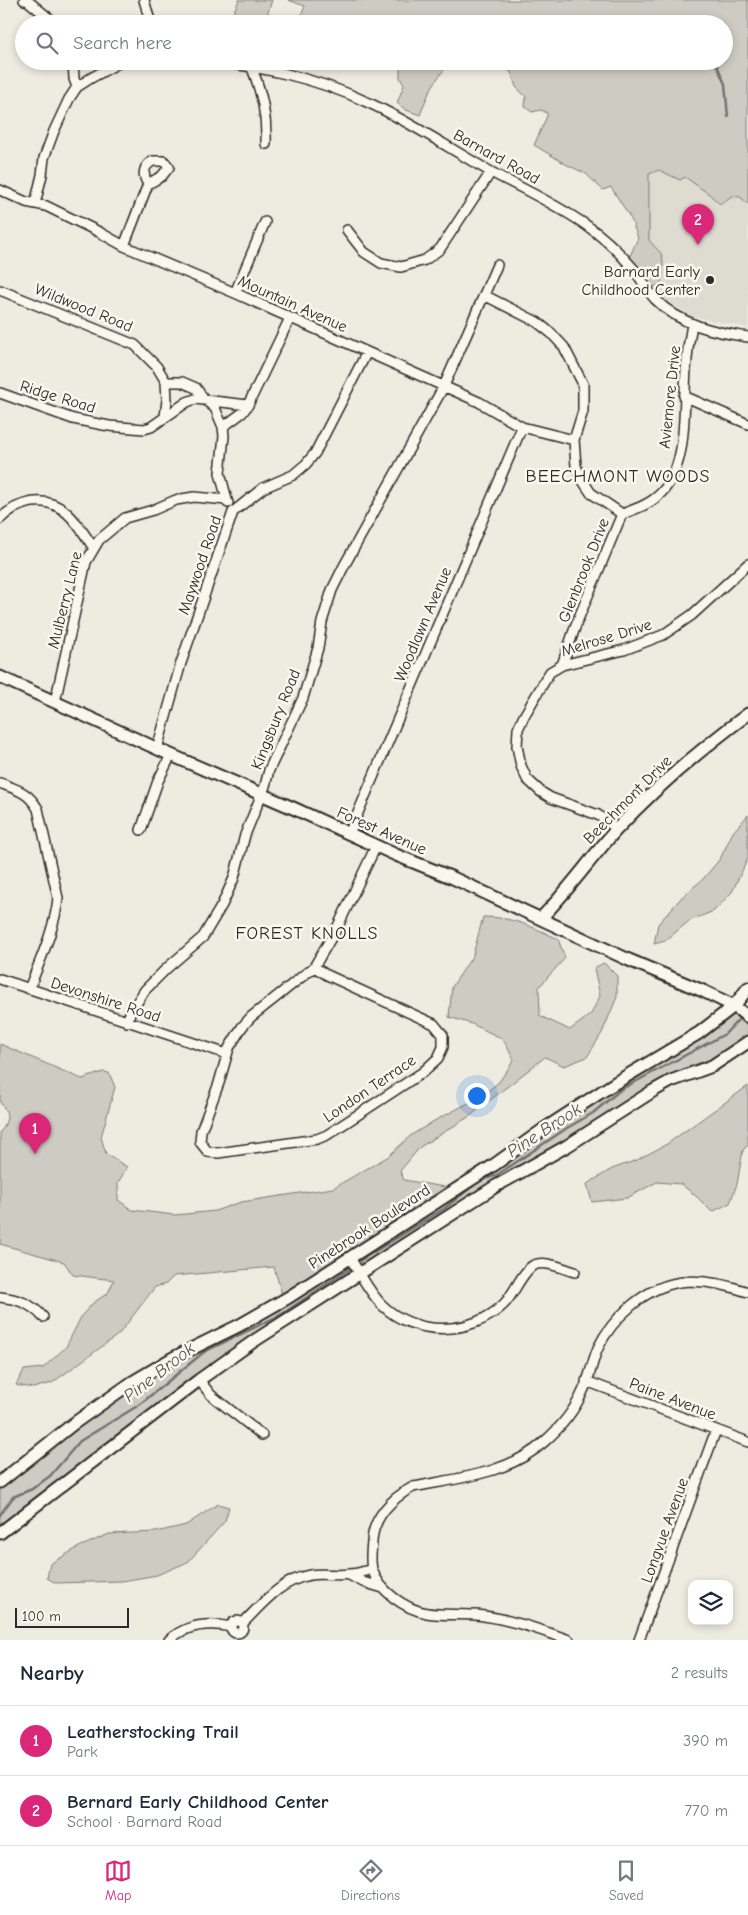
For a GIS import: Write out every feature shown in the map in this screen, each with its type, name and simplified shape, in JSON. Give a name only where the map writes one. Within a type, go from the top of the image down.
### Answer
[{"type":"street","points":[[24,0],[46,15]]},
{"type":"street","points":[[144,0],[148,15]]},
{"type":"street","points":[[73,70],[77,88]]},
{"type":"street","points":[[35,204],[44,158],[54,131],[77,88],[106,70]]},
{"type":"street","points":[[253,70],[266,114],[266,144]]},
{"type":"street","name":"Barnard Road","points":[[261,70],[308,80],[368,102],[429,135],[587,225],[632,267],[656,300],[674,314],[692,324],[748,337]]},
{"type":"street","points":[[348,230],[364,252],[381,263],[401,267],[425,260],[440,249],[491,172]]},
{"type":"street","points":[[124,246],[148,184]]},
{"type":"street","name":"Mountain Avenue","points":[[0,190],[26,202],[46,206],[124,246],[444,386],[478,402],[522,427],[574,440]]},
{"type":"street","points":[[234,293],[265,222]]},
{"type":"street","points":[[444,386],[497,265]]},
{"type":"street","name":"Wildwood Road","points":[[0,290],[136,345],[157,367],[166,382]]},
{"type":"street","points":[[484,294],[537,322],[564,347],[583,384],[583,411],[574,440],[576,466],[586,487],[599,500],[622,514]]},
{"type":"street","points":[[223,427],[242,413],[248,405],[290,318]]},
{"type":"street","name":"Aviemore Drive","points":[[622,514],[653,500],[668,484],[676,464],[684,423],[684,396],[692,324]]},
{"type":"street","name":"Maywood Road","points":[[157,749],[181,663],[233,512],[263,488],[293,475],[315,454],[367,352]]},
{"type":"street","points":[[165,417],[167,400],[166,382],[182,382],[196,388],[204,399],[215,408],[223,427],[224,436],[220,474],[227,500],[233,512]]},
{"type":"street","name":"Kingsbury Road","points":[[127,1022],[130,1013],[145,990],[203,937],[222,905],[234,878],[245,835],[269,770],[303,698],[318,648],[322,622],[332,590],[444,386]]},
{"type":"street","name":"Ridge Road","points":[[0,393],[72,419],[109,426],[144,429],[151,427],[187,402],[195,399],[204,399]]},
{"type":"street","points":[[684,396],[748,424]]},
{"type":"street","points":[[204,399],[248,405]]},
{"type":"street","name":"Woodlawn Avenue","points":[[349,834],[522,427]]},
{"type":"street","name":"Mulberry Lane","points":[[55,702],[86,562],[93,548],[109,530],[125,518],[154,510],[176,500],[194,497],[227,500]]},
{"type":"street","points":[[0,519],[19,505],[41,501],[65,511],[80,528],[93,548]]},
{"type":"street","name":"Glenbrook Drive","points":[[562,665],[622,514]]},
{"type":"street","name":"Melrose Drive","points":[[617,829],[598,815],[541,792],[528,779],[521,766],[516,746],[518,728],[540,686],[550,672],[562,665],[624,650],[663,635],[692,615],[748,564]]},
{"type":"street","name":"Forest Avenue","points":[[0,677],[170,755],[541,918],[734,1006],[748,1018]]},
{"type":"street","name":"Beechmont Drive","points":[[541,918],[617,829],[698,752],[748,714]]},
{"type":"street","points":[[141,830],[158,781],[170,755]]},
{"type":"street","name":"Devonshire Road","points":[[0,783],[25,793],[32,799],[38,810],[58,898],[57,909],[46,944],[29,989],[227,1054]]},
{"type":"street","points":[[227,1054],[242,1027],[251,1017],[314,967],[338,926],[376,846]]},
{"type":"street","name":"London Terrace","points":[[227,1054],[219,1083],[201,1131],[200,1142],[205,1150],[218,1153],[317,1139],[349,1121],[406,1083],[438,1058],[443,1047],[443,1035],[434,1024],[327,975],[314,967]]},
{"type":"street","points":[[0,979],[29,989]]},
{"type":"street","name":"Pinebrook Boulevard","points":[[1,1480],[72,1424],[131,1383],[181,1354],[257,1315],[350,1258],[494,1165],[544,1129],[621,1079],[700,1034],[734,1006],[748,988]]},
{"type":"street","points":[[0,1533],[199,1380],[254,1341],[496,1186],[567,1146],[662,1086],[712,1066],[748,1042]]},
{"type":"street","points":[[350,1258],[382,1304],[394,1315],[408,1323],[421,1327],[455,1328],[469,1325],[496,1311],[511,1296],[527,1271],[535,1264],[544,1263],[575,1272]]},
{"type":"street","points":[[569,1640],[492,1617],[428,1613],[416,1610],[402,1603],[384,1588],[372,1569],[372,1532],[379,1517],[402,1493],[413,1487],[493,1470],[533,1451],[557,1429],[577,1401],[599,1347],[611,1327],[634,1304],[658,1288],[684,1281],[700,1281],[715,1282],[748,1292]]},
{"type":"street","points":[[0,1297],[26,1303],[36,1309],[42,1317]]},
{"type":"street","points":[[199,1380],[211,1395],[262,1435]]},
{"type":"street","name":"Paine Avenue","points":[[586,1381],[748,1442]]},
{"type":"street","name":"Longvue Avenue","points":[[639,1640],[716,1430]]},
{"type":"street","points":[[168,1639],[187,1628],[197,1625],[208,1624],[231,1627],[234,1632],[241,1632],[272,1593],[294,1581],[309,1575],[349,1575],[372,1569]]},
{"type":"street","points":[[349,1575],[363,1582],[384,1588]]},
{"type":"shaded area","points":[[239,0],[272,0],[267,15],[236,15],[233,13]]},
{"type":"shaded area","points":[[288,0],[748,0],[748,204],[740,197],[732,196],[720,204],[685,177],[680,180],[659,170],[649,174],[649,240],[662,255],[663,263],[661,285],[653,287],[629,258],[638,238],[631,219],[611,187],[603,190],[585,173],[569,166],[534,145],[547,113],[541,110],[532,112],[525,107],[526,97],[516,87],[511,72],[507,70],[733,70],[733,15],[301,15],[305,6]]},
{"type":"shaded area","points":[[400,70],[444,70],[433,86],[420,115],[406,110],[397,103],[404,85],[400,78]]},
{"type":"shaded area","points":[[659,170],[748,196],[748,328],[691,316],[667,301],[648,282],[644,236],[649,174]]},
{"type":"shaded area","points":[[748,815],[748,858],[732,892],[714,911],[689,921],[665,941],[654,944],[658,924],[682,897],[703,879],[720,859],[733,832]]},
{"type":"shaded area","points":[[483,917],[513,921],[530,926],[558,939],[565,958],[539,987],[540,1016],[570,1030],[591,1014],[600,996],[594,968],[604,963],[617,976],[617,997],[602,1033],[587,1057],[564,1066],[545,1057],[470,1116],[420,1147],[400,1171],[404,1180],[450,1188],[282,1295],[274,1267],[174,1276],[166,1284],[155,1287],[119,1334],[52,1383],[33,1388],[16,1385],[24,1370],[43,1368],[66,1347],[82,1315],[93,1303],[108,1293],[114,1280],[73,1275],[64,1262],[0,1244],[0,1132],[7,1118],[6,1111],[0,1102],[0,1044],[82,1079],[103,1072],[109,1073],[115,1087],[101,1137],[106,1154],[127,1167],[118,1183],[118,1200],[132,1210],[175,1215],[215,1211],[241,1202],[333,1188],[389,1156],[410,1136],[434,1121],[480,1097],[499,1082],[514,1060],[503,1039],[472,1024],[449,1017],[452,987],[473,955]]},
{"type":"shaded area","points":[[735,1015],[748,1025],[748,1037],[717,1060],[366,1264],[360,1262],[359,1256],[529,1143],[729,1016]]},
{"type":"shaded area","points":[[748,1086],[748,1145],[743,1150],[737,1184],[730,1203],[712,1212],[681,1184],[657,1182],[627,1198],[592,1202],[587,1184],[612,1169],[637,1160],[667,1144]]},
{"type":"shaded area","points":[[348,1265],[352,1271],[350,1275],[0,1528],[0,1485],[124,1392]]},
{"type":"shaded area","points":[[218,1504],[229,1507],[225,1521],[188,1562],[157,1575],[122,1581],[56,1583],[47,1578],[50,1564],[79,1547],[109,1534],[156,1532],[186,1525]]},
{"type":"waterway","points":[[719,70],[725,84],[728,117]]},
{"type":"waterway","name":"Pine Brook","points":[[361,1260],[445,1208],[479,1181],[497,1175],[567,1128],[593,1113],[620,1090],[725,1034],[739,1019]]},
{"type":"waterway","name":"Pine Brook","points":[[0,1515],[13,1497],[32,1489],[50,1476],[80,1441],[139,1405],[204,1352],[282,1314],[349,1269]]},
{"type":"place","name":"Bernard Early Childhood Center","points":[[698,245]]},
{"type":"place","name":"Barnard Early Childhood Center","points":[[710,280]]},
{"type":"place","name":"Leatherstocking Trail","points":[[35,1154]]},
{"type":"district","name":"BEECHMONT WOODS","points":[[618,476]]},
{"type":"district","name":"FOREST KNOLLS","points":[[307,933]]}]
